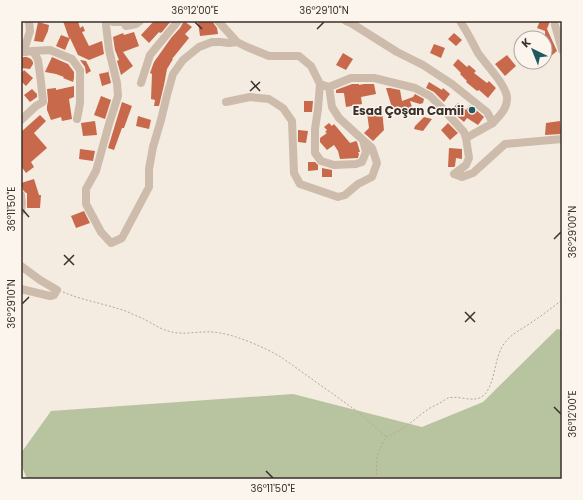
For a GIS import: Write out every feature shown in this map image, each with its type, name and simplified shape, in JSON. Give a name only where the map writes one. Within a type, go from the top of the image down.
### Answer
[{"type":"street","points":[[29,21],[30,31],[22,51],[50,50],[72,59],[80,70],[80,103],[77,119]]},
{"type":"street","points":[[106,21],[109,50],[117,83],[118,96],[96,171],[86,189],[86,204],[101,232],[111,243],[122,238],[149,187],[149,169],[153,147],[173,74],[183,60],[199,47],[212,42],[237,42]]},
{"type":"street","points":[[113,21],[123,21],[126,26],[136,24],[140,21]]},
{"type":"street","points":[[141,83],[150,55],[178,21]]},
{"type":"street","points":[[218,21],[237,42],[247,47],[269,56],[299,56],[311,66],[320,84],[315,129],[315,153],[321,161],[334,165],[356,164],[362,162],[366,152],[362,140]]},
{"type":"street","points":[[346,21],[397,52],[423,65],[452,84],[487,112],[493,123]]},
{"type":"street","points":[[460,21],[467,30],[479,54],[503,86],[507,97],[505,109],[493,123],[466,138]]},
{"type":"street","points":[[554,23],[562,32]]},
{"type":"street","points":[[554,23],[562,50]]},
{"type":"street","points":[[21,120],[36,106],[43,102],[38,60],[33,51]]},
{"type":"street","points":[[320,84],[329,87],[351,78],[374,78],[415,88],[430,96],[464,132],[469,158],[466,165],[454,174],[462,177],[473,173],[505,144],[562,139]]},
{"type":"street","points":[[226,102],[250,97],[269,99],[284,108],[292,121],[294,173],[300,184],[338,197],[345,195],[358,184],[372,177],[377,163],[372,148],[339,118],[332,107],[329,87]]},
{"type":"street","points":[[21,195],[21,211]]},
{"type":"street","points":[[21,266],[32,275],[57,290],[54,295],[50,296],[21,289]]},
{"type":"path","points":[[57,290],[75,297],[126,312],[142,318],[167,331],[180,334],[212,332],[261,346],[281,356],[361,414],[386,437]]},
{"type":"path","points":[[376,479],[377,459],[386,437],[400,431],[428,409],[448,398],[457,397],[472,400],[478,399],[483,395],[491,383],[499,352],[506,341],[516,332],[534,321],[562,300]]},
{"type":"green space","points":[[557,329],[562,330],[562,479],[27,479],[21,464],[21,453],[51,411],[293,394],[422,427],[483,402]]},
{"type":"building","points":[[63,21],[78,21],[80,28],[83,26],[85,31],[82,32],[89,46],[102,41],[104,54],[89,60],[78,55],[70,38],[65,50],[56,46],[61,35],[69,38]]},
{"type":"building","points":[[154,21],[171,21],[162,32],[159,32],[149,43],[141,35]]},
{"type":"building","points":[[184,21],[192,27],[185,34],[189,38],[172,59],[167,69],[159,106],[154,106],[155,100],[151,99],[152,74],[150,73],[154,62]]},
{"type":"building","points":[[213,21],[217,28],[218,34],[200,36],[198,22]]},
{"type":"building","points":[[540,21],[550,21],[547,30],[537,28]]},
{"type":"building","points":[[38,22],[49,25],[43,42],[34,41]]},
{"type":"building","points":[[134,32],[139,46],[123,52],[133,66],[121,75],[113,37],[123,33],[124,35]]},
{"type":"building","points":[[454,33],[462,40],[456,46],[448,39]]},
{"type":"building","points":[[553,42],[557,51],[553,54]]},
{"type":"building","points":[[434,44],[445,48],[441,58],[430,53]]},
{"type":"building","points":[[343,53],[353,59],[346,70],[336,65]]},
{"type":"building","points":[[507,55],[513,62],[513,69],[505,76],[495,64]]},
{"type":"building","points":[[24,57],[31,59],[33,62],[30,69],[21,68],[21,58]]},
{"type":"building","points":[[52,57],[68,64],[74,72],[73,82],[56,74],[45,72]]},
{"type":"building","points":[[458,59],[467,67],[469,65],[476,71],[474,73],[487,83],[489,81],[496,88],[488,98],[466,82],[467,81],[460,74],[461,73],[453,65]]},
{"type":"building","points":[[80,60],[86,61],[91,71],[86,74],[85,67]]},
{"type":"building","points":[[24,70],[33,78],[26,86],[21,81],[21,74]]},
{"type":"building","points":[[108,70],[111,83],[102,86],[99,74],[108,72]]},
{"type":"building","points":[[429,82],[442,90],[443,88],[450,94],[444,102],[434,92],[426,88]]},
{"type":"building","points":[[352,84],[374,84],[376,94],[361,97],[362,104],[346,107],[344,93],[336,93],[336,90]]},
{"type":"building","points":[[74,86],[74,97],[69,99],[72,119],[62,121],[61,117],[51,120],[47,110],[47,89],[56,88],[56,90]]},
{"type":"building","points":[[386,88],[400,90],[402,101],[413,97],[415,94],[424,99],[423,103],[420,104],[410,101],[412,107],[402,111],[402,109],[393,111]]},
{"type":"building","points":[[32,89],[37,94],[37,97],[30,102],[24,95]]},
{"type":"building","points":[[101,96],[111,100],[105,119],[94,115]]},
{"type":"building","points":[[304,101],[313,101],[312,112],[304,112]]},
{"type":"building","points":[[122,102],[132,106],[114,150],[108,148]]},
{"type":"building","name":"Esad Çoşan Camii","points":[[458,103],[466,110],[470,105],[484,117],[478,125],[467,118],[464,122],[451,110]]},
{"type":"building","points":[[382,110],[384,130],[373,141],[364,133],[369,128],[367,112]]},
{"type":"building","points":[[40,115],[46,121],[34,133],[47,148],[31,162],[34,167],[26,173],[21,166],[21,132]]},
{"type":"building","points":[[138,116],[151,120],[149,129],[136,126]]},
{"type":"building","points":[[424,117],[432,119],[423,131],[414,129],[415,126]]},
{"type":"building","points":[[95,121],[97,135],[83,136],[81,123]]},
{"type":"building","points":[[560,121],[561,134],[545,135],[546,123]]},
{"type":"building","points":[[329,123],[332,126],[334,124],[350,143],[357,142],[360,152],[358,152],[358,158],[340,159],[338,151],[334,145],[327,150],[320,142],[320,138],[327,133],[325,132],[327,130],[324,127]]},
{"type":"building","points":[[448,123],[458,133],[450,140],[441,130]]},
{"type":"building","points":[[298,130],[308,131],[306,143],[298,142]]},
{"type":"building","points":[[449,148],[462,149],[462,159],[456,158],[454,167],[448,167]]},
{"type":"building","points":[[80,149],[95,151],[93,161],[79,159]]},
{"type":"building","points":[[308,162],[315,162],[318,165],[318,170],[308,171]]},
{"type":"building","points":[[322,168],[332,170],[332,177],[322,177]]},
{"type":"building","points":[[34,179],[39,195],[41,195],[40,208],[27,208],[27,193],[23,190],[21,183]]},
{"type":"building","points":[[84,211],[90,223],[76,228],[71,216]]},
{"type":"place","name":"Esad Çoşan Camii","points":[[472,110]]}]
